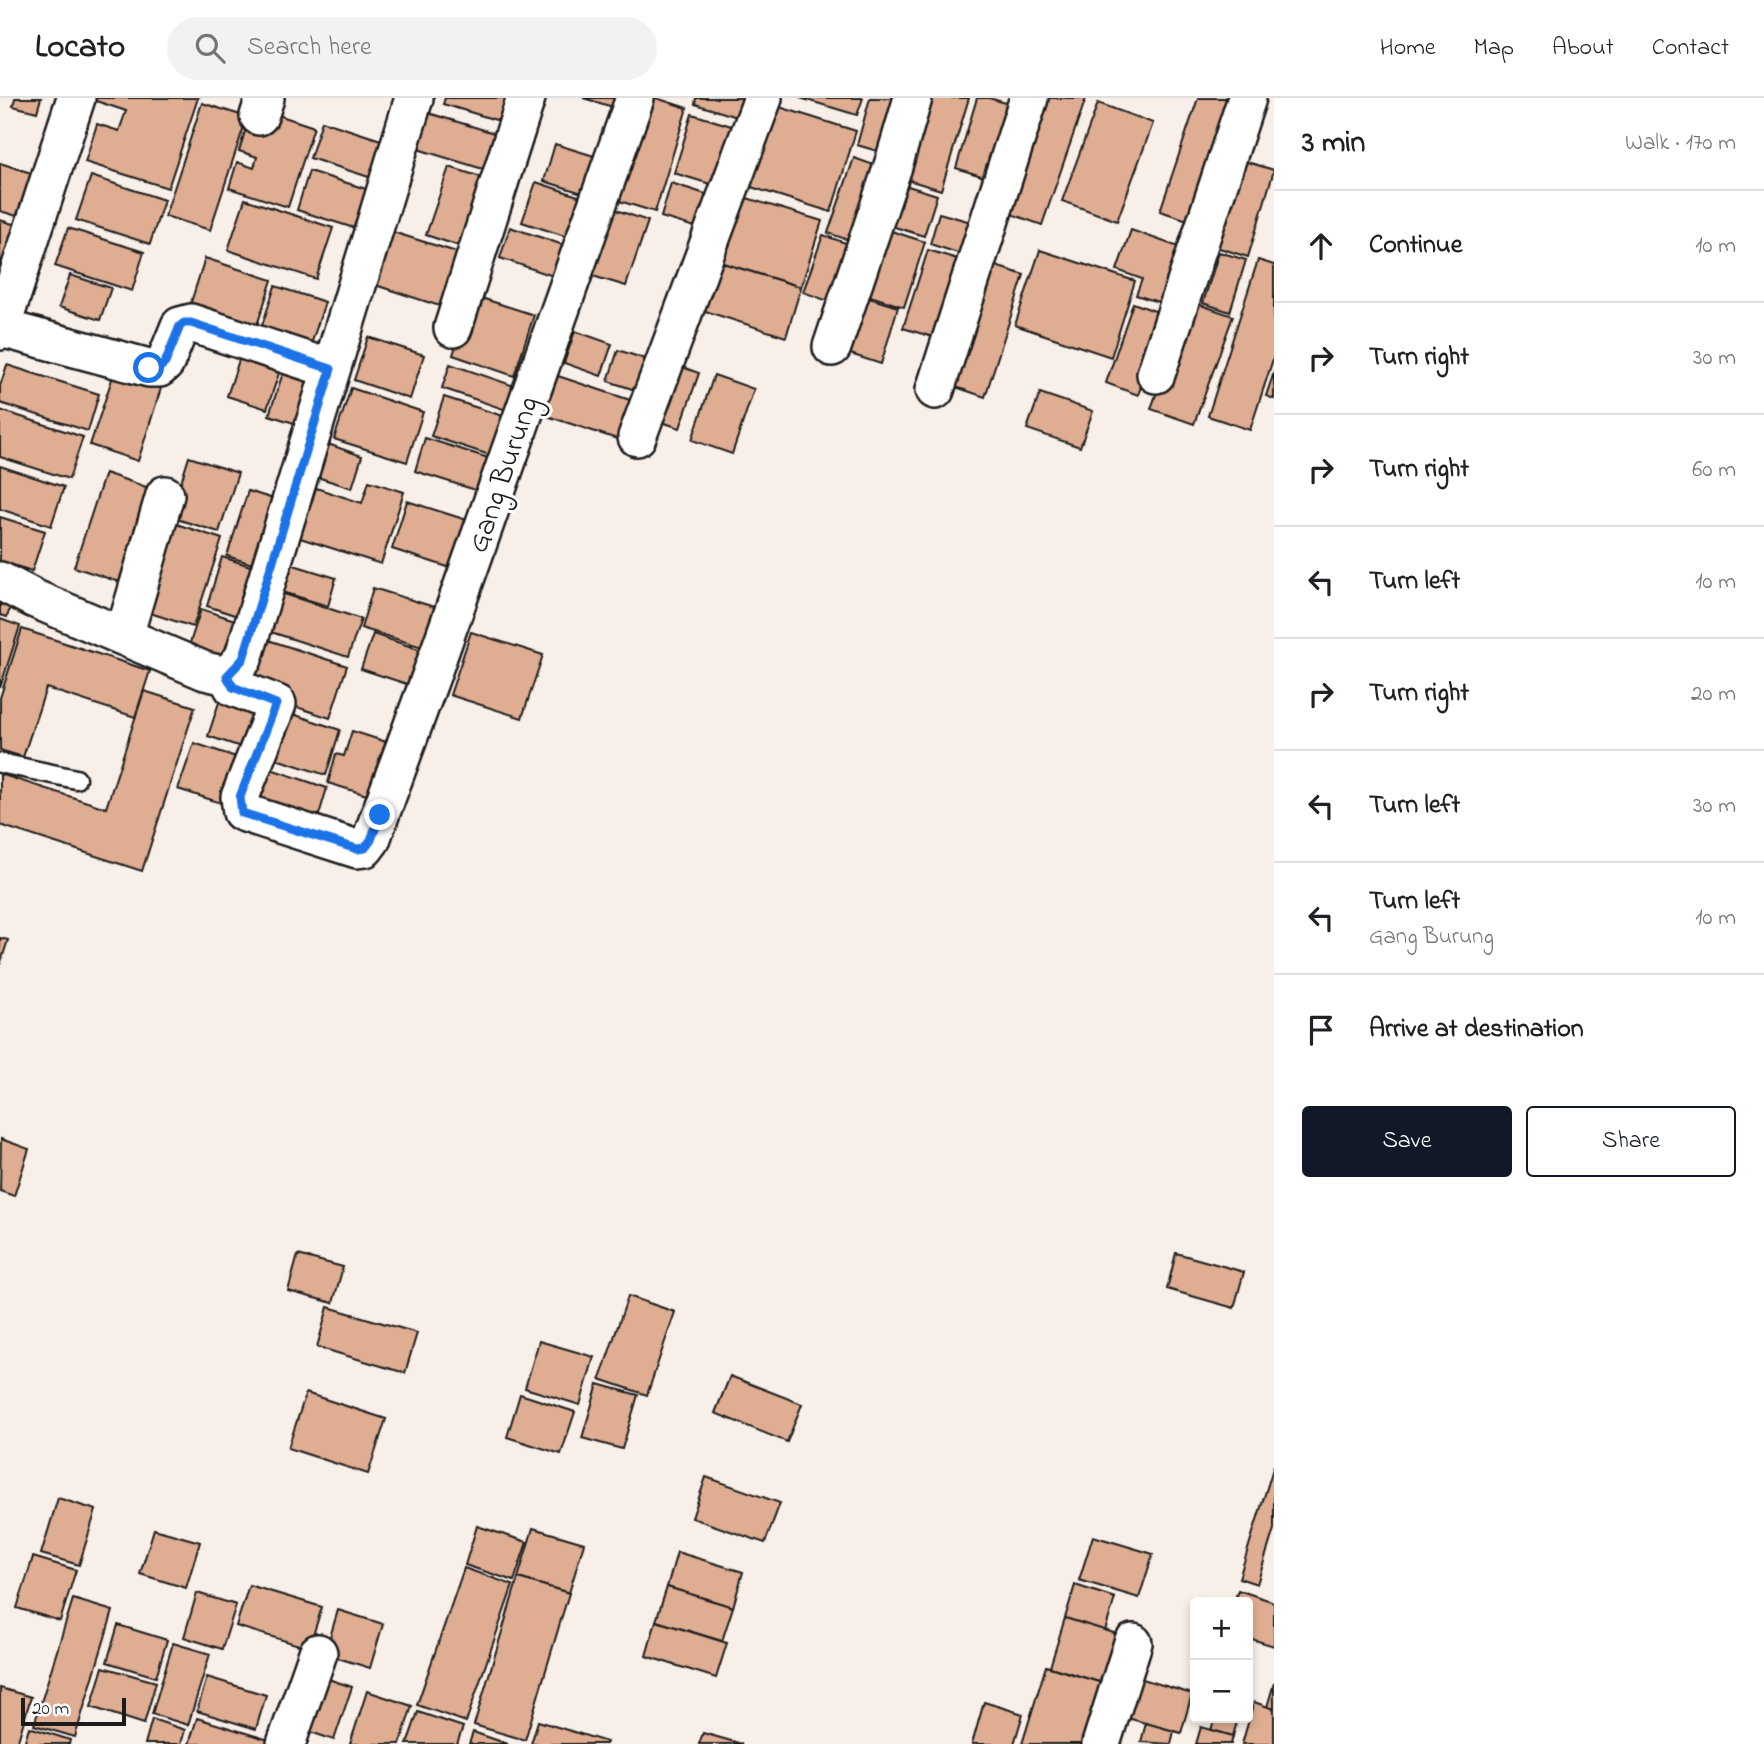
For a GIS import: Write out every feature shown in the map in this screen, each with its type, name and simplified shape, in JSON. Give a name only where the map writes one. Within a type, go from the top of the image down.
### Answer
[{"type":"street","points":[[76,98],[1,329],[149,368],[159,368],[165,363],[180,326],[191,323],[331,369]]},
{"type":"street","points":[[0,581],[35,599],[205,671],[227,676],[243,659],[414,98]]},
{"type":"street","points":[[453,328],[526,98]]},
{"type":"street","name":"Gang Burung","points":[[227,676],[233,687],[276,704],[240,797],[242,813],[357,849],[365,848],[371,840],[431,676],[635,98]]},
{"type":"street","points":[[637,438],[763,98]]},
{"type":"street","points":[[832,347],[913,98]]},
{"type":"street","points":[[935,390],[1029,98]]},
{"type":"street","points":[[1156,374],[1247,98]]},
{"type":"street","points":[[124,636],[165,495]]},
{"type":"street","points":[[1101,1744],[1133,1643]]},
{"type":"street","points":[[286,1744],[318,1653]]},
{"type":"lane","points":[[0,763],[76,779]]},
{"type":"building","points":[[15,98],[41,98],[37,112],[13,106]]},
{"type":"building","points":[[87,98],[198,98],[168,188],[85,162],[97,124],[119,131],[126,111]]},
{"type":"building","points":[[445,98],[514,98],[506,123],[443,104]]},
{"type":"building","points":[[583,98],[626,98],[623,110]]},
{"type":"building","points":[[641,98],[656,98],[687,108],[655,212],[610,198]]},
{"type":"building","points":[[696,98],[754,98],[747,120],[695,104]]},
{"type":"building","points":[[800,98],[863,98],[857,115]]},
{"type":"building","points":[[870,98],[907,98],[891,155],[857,145]]},
{"type":"building","points":[[919,98],[969,98],[941,190],[895,176]]},
{"type":"building","points":[[977,98],[989,98],[1016,106],[994,180],[956,168]]},
{"type":"building","points":[[1039,98],[1086,98],[1042,225],[1000,210]]},
{"type":"building","points":[[1198,98],[1242,98],[1200,224],[1160,211]]},
{"type":"building","points":[[202,103],[247,117],[210,230],[165,216]]},
{"type":"building","points":[[1098,103],[1153,123],[1117,221],[1062,201]]},
{"type":"building","points":[[773,105],[856,131],[831,212],[748,186]]},
{"type":"building","points":[[422,111],[507,137],[496,173],[411,147]]},
{"type":"building","points":[[272,113],[314,127],[288,207],[229,188],[237,162],[254,168],[257,157],[239,151],[247,125]]},
{"type":"building","points":[[692,114],[738,128],[720,187],[674,173]]},
{"type":"building","points":[[322,121],[387,142],[375,179],[310,158]]},
{"type":"building","points":[[555,144],[607,160],[595,197],[544,181]]},
{"type":"building","points":[[854,158],[874,165],[865,190],[880,195],[863,245],[828,233]]},
{"type":"building","points":[[1237,159],[1274,170],[1248,257],[1210,245]]},
{"type":"building","points":[[0,163],[31,173],[17,216],[0,211]]},
{"type":"building","points":[[449,167],[494,181],[471,250],[426,235]]},
{"type":"building","points":[[309,171],[366,189],[354,228],[297,210]]},
{"type":"building","points":[[91,176],[164,200],[150,244],[76,220]]},
{"type":"building","points":[[536,182],[593,201],[580,241],[522,222]]},
{"type":"building","points":[[671,183],[718,198],[708,231],[661,217]]},
{"type":"building","points":[[898,183],[937,195],[924,236],[885,224]]},
{"type":"building","points":[[737,195],[822,221],[801,287],[716,261]]},
{"type":"building","points":[[245,199],[333,228],[316,279],[228,250]]},
{"type":"building","points":[[608,207],[648,221],[626,286],[586,274]]},
{"type":"building","points":[[939,213],[971,222],[961,254],[930,244]]},
{"type":"building","points":[[0,220],[16,225],[2,267],[0,266]]},
{"type":"building","points":[[510,227],[575,249],[565,280],[500,258]]},
{"type":"building","points":[[68,228],[144,252],[132,291],[55,266]]},
{"type":"building","points":[[380,228],[469,256],[452,310],[363,281]]},
{"type":"building","points":[[882,228],[925,242],[904,307],[861,293]]},
{"type":"building","points":[[1131,230],[1190,251],[1171,306],[1136,295],[1142,279],[1117,270]]},
{"type":"building","points":[[823,235],[860,248],[839,305],[803,292]]},
{"type":"building","points":[[928,250],[967,262],[943,340],[903,328]]},
{"type":"building","points":[[1040,250],[1135,281],[1111,357],[1015,325]]},
{"type":"building","points":[[1219,252],[1246,260],[1230,312],[1203,303]]},
{"type":"building","points":[[205,258],[272,280],[253,337],[187,315]]},
{"type":"building","points":[[1258,260],[1274,265],[1274,356],[1250,430],[1208,416]]},
{"type":"building","points":[[716,261],[801,287],[786,337],[702,310]]},
{"type":"building","points":[[980,261],[1024,275],[985,397],[941,382]]},
{"type":"building","points":[[70,275],[111,288],[100,320],[59,307]]},
{"type":"building","points":[[275,286],[325,302],[307,357],[257,341]]},
{"type":"building","points":[[853,293],[898,307],[881,364],[835,349]]},
{"type":"building","points":[[472,295],[534,315],[514,376],[453,355]]},
{"type":"building","points":[[1189,301],[1233,316],[1194,424],[1151,409]]},
{"type":"building","points":[[1133,303],[1166,315],[1138,395],[1106,383]]},
{"type":"building","points":[[575,331],[612,344],[601,376],[564,363]]},
{"type":"building","points":[[368,337],[424,355],[410,399],[354,380]]},
{"type":"building","points":[[618,350],[648,360],[638,391],[608,381]]},
{"type":"building","points":[[241,354],[281,367],[267,409],[227,396]]},
{"type":"building","points":[[450,364],[526,390],[518,414],[442,388]]},
{"type":"building","points":[[674,364],[699,373],[680,428],[655,420]]},
{"type":"building","points":[[7,365],[99,394],[88,431],[0,403],[0,386]]},
{"type":"building","points":[[115,370],[162,385],[138,461],[90,445]]},
{"type":"building","points":[[284,370],[318,380],[303,426],[269,415]]},
{"type":"building","points":[[1274,372],[1274,399],[1266,396]]},
{"type":"building","points":[[714,375],[754,389],[732,454],[692,440]]},
{"type":"building","points":[[558,376],[630,400],[617,439],[544,415]]},
{"type":"building","points":[[351,388],[423,412],[407,462],[334,439]]},
{"type":"building","points":[[1040,393],[1093,411],[1080,447],[1027,429]]},
{"type":"building","points":[[444,397],[512,419],[499,458],[431,436]]},
{"type":"building","points":[[0,410],[83,437],[69,479],[0,457]]},
{"type":"building","points":[[425,438],[498,461],[488,494],[415,471]]},
{"type":"building","points":[[328,444],[362,456],[352,488],[317,477]]},
{"type":"building","points":[[189,457],[238,473],[219,532],[170,517]]},
{"type":"building","points":[[0,466],[64,487],[51,526],[0,509]]},
{"type":"building","points":[[105,473],[149,488],[119,582],[74,567]]},
{"type":"building","points":[[369,481],[404,492],[381,564],[297,537],[313,487],[362,503]]},
{"type":"building","points":[[248,491],[283,502],[262,567],[227,556]]},
{"type":"building","points":[[407,501],[473,522],[457,570],[392,549]]},
{"type":"building","points":[[0,517],[45,531],[32,571],[0,561]]},
{"type":"building","points":[[164,520],[222,539],[193,627],[135,608]]},
{"type":"building","points":[[222,557],[263,570],[247,619],[207,606]]},
{"type":"building","points":[[284,562],[336,578],[328,606],[276,590]]},
{"type":"building","points":[[0,586],[16,591],[7,617],[0,615]]},
{"type":"building","points":[[373,588],[447,611],[435,651],[361,628]]},
{"type":"building","points":[[281,593],[361,619],[348,657],[268,631]]},
{"type":"building","points":[[201,609],[241,622],[228,659],[189,646]]},
{"type":"building","points":[[0,619],[20,626],[0,688]]},
{"type":"building","points":[[22,629],[150,671],[135,717],[46,688],[23,757],[0,750],[0,698]]},
{"type":"building","points":[[471,632],[543,655],[522,718],[450,695]]},
{"type":"building","points":[[373,634],[433,654],[422,689],[361,669]]},
{"type":"building","points":[[256,636],[347,666],[330,718],[239,688]]},
{"type":"building","points":[[223,690],[271,706],[256,752],[208,736]]},
{"type":"building","points":[[144,691],[195,707],[142,871],[0,825],[0,774],[106,808]]},
{"type":"building","points":[[281,710],[340,730],[326,775],[267,756]]},
{"type":"building","points":[[352,731],[399,746],[383,800],[328,783],[336,754],[344,756]]},
{"type":"building","points":[[194,743],[245,760],[230,806],[178,789]]},
{"type":"building","points":[[259,765],[327,788],[316,825],[247,803]]},
{"type":"building","points":[[0,938],[8,940],[0,965]]},
{"type":"building","points":[[1,1139],[29,1149],[14,1196],[0,1191]]},
{"type":"building","points":[[1176,1253],[1244,1272],[1234,1308],[1167,1289]]},
{"type":"building","points":[[298,1255],[343,1267],[333,1303],[288,1291]]},
{"type":"building","points":[[628,1296],[675,1312],[647,1395],[600,1379]]},
{"type":"building","points":[[328,1307],[417,1333],[405,1373],[317,1347]]},
{"type":"building","points":[[539,1341],[594,1357],[580,1405],[525,1388]]},
{"type":"building","points":[[730,1376],[802,1404],[787,1442],[715,1413]]},
{"type":"building","points":[[598,1384],[638,1395],[622,1449],[582,1438]]},
{"type":"building","points":[[306,1393],[386,1419],[368,1474],[288,1448]]},
{"type":"building","points":[[520,1394],[575,1412],[561,1454],[507,1437]]},
{"type":"building","points":[[1274,1465],[1274,1529],[1257,1584],[1239,1578]]},
{"type":"building","points":[[706,1477],[780,1503],[765,1543],[692,1518]]},
{"type":"building","points":[[58,1498],[96,1510],[79,1565],[41,1554]]},
{"type":"building","points":[[477,1526],[527,1542],[514,1581],[465,1565]]},
{"type":"building","points":[[533,1528],[584,1543],[569,1593],[518,1578]]},
{"type":"building","points":[[154,1529],[200,1542],[186,1588],[140,1574]]},
{"type":"building","points":[[1093,1536],[1153,1554],[1139,1598],[1079,1580]]},
{"type":"building","points":[[677,1552],[743,1572],[733,1607],[667,1587]]},
{"type":"building","points":[[33,1557],[76,1570],[60,1621],[17,1608]]},
{"type":"building","points":[[464,1568],[513,1585],[466,1722],[417,1705]]},
{"type":"building","points":[[518,1578],[569,1593],[525,1740],[474,1725]]},
{"type":"building","points":[[249,1585],[322,1607],[309,1648],[236,1626]]},
{"type":"building","points":[[1075,1585],[1115,1598],[1105,1631],[1065,1618]]},
{"type":"building","points":[[667,1587],[733,1607],[722,1641],[656,1621]]},
{"type":"building","points":[[1238,1590],[1274,1602],[1274,1646],[1253,1640],[1253,1597],[1236,1597]]},
{"type":"building","points":[[197,1593],[236,1605],[222,1649],[184,1637]]},
{"type":"building","points":[[73,1599],[113,1611],[75,1737],[34,1725]]},
{"type":"building","points":[[338,1610],[383,1624],[370,1668],[325,1654]]},
{"type":"building","points":[[1065,1618],[1127,1637],[1112,1686],[1050,1667]]},
{"type":"building","points":[[656,1621],[727,1643],[716,1678],[646,1656]]},
{"type":"building","points":[[118,1625],[167,1640],[156,1677],[107,1662]]},
{"type":"building","points":[[173,1643],[210,1654],[188,1725],[152,1714]]},
{"type":"building","points":[[1046,1666],[1112,1686],[1094,1744],[1022,1744]]},
{"type":"building","points":[[103,1667],[156,1682],[144,1724],[91,1707]]},
{"type":"building","points":[[313,1674],[352,1687],[334,1740],[296,1727]]},
{"type":"building","points":[[207,1677],[266,1695],[256,1729],[197,1711]]},
{"type":"building","points":[[1136,1677],[1190,1693],[1181,1733],[1124,1717]]},
{"type":"building","points":[[1274,1683],[1274,1709],[1267,1707]]},
{"type":"building","points":[[0,1688],[31,1697],[17,1744],[0,1744]]},
{"type":"building","points":[[367,1691],[412,1706],[400,1744],[350,1744]]},
{"type":"building","points":[[984,1702],[1023,1714],[1014,1744],[972,1744]]},
{"type":"building","points":[[1254,1702],[1274,1709],[1274,1744],[1242,1744],[1248,1723],[1253,1723]]},
{"type":"building","points":[[418,1712],[463,1727],[457,1744],[407,1744]]},
{"type":"building","points":[[197,1718],[269,1740],[268,1744],[189,1744]]},
{"type":"building","points":[[152,1719],[185,1730],[181,1744],[145,1744]]},
{"type":"building","points":[[538,1721],[607,1742],[531,1744]]},
{"type":"building","points":[[1146,1723],[1174,1731],[1171,1744],[1141,1742]]},
{"type":"building","points":[[1213,1723],[1237,1723],[1233,1736],[1211,1730]]},
{"type":"building","points":[[29,1727],[70,1740],[69,1744],[24,1744]]},
{"type":"building","points":[[1201,1727],[1233,1736],[1231,1744],[1196,1744]]},
{"type":"building","points":[[473,1732],[508,1744],[469,1744]]},
{"type":"building","points":[[703,1733],[742,1744],[699,1744]]},
{"type":"route","points":[[149,368],[159,368],[165,363],[180,326],[191,323],[331,369],[243,659],[227,676],[233,687],[276,704],[240,797],[242,813],[357,849],[365,848],[371,840],[380,815]]}]
